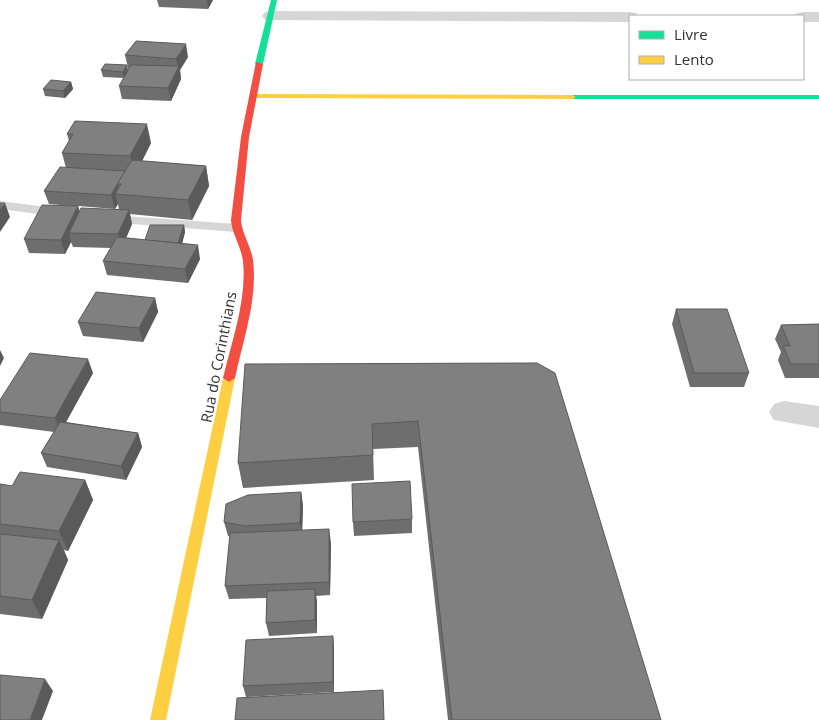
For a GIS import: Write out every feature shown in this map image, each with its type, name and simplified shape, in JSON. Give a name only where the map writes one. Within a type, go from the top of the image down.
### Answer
[{"type":"street","points":[[272,8],[629,17]]},
{"type":"street","name":"Rua do Corinthians","points":[[158,720],[240,331],[246,289],[246,252],[236,228],[238,181],[243,139],[272,8]]},
{"type":"street","points":[[804,17],[819,17]]},
{"type":"street","points":[[253,96],[819,97]]},
{"type":"street","points":[[784,412],[819,417]]},
{"type":"lane","points":[[0,205],[75,214]]},
{"type":"lane","points":[[102,218],[236,228]]},
{"type":"building","points":[[136,41],[186,44],[176,59],[125,55]]},
{"type":"building","points":[[105,64],[127,65],[123,72],[101,70]]},
{"type":"building","points":[[131,65],[179,66],[168,88],[119,86]]},
{"type":"building","points":[[51,80],[71,82],[63,91],[43,89]]},
{"type":"building","points":[[75,121],[147,124],[130,156],[62,153],[73,134],[67,134]]},
{"type":"building","points":[[132,160],[206,166],[188,200],[115,194],[121,184],[117,184]]},
{"type":"building","points":[[60,167],[125,171],[111,195],[44,191]]},
{"type":"building","points":[[0,203],[5,203],[0,210]]},
{"type":"building","points":[[42,205],[78,206],[61,240],[24,239]]},
{"type":"building","points":[[81,208],[129,210],[118,234],[69,233]]},
{"type":"building","points":[[150,225],[184,225],[178,243],[145,240]]},
{"type":"building","points":[[117,237],[198,245],[185,269],[103,261]]},
{"type":"building","points":[[96,292],[155,298],[139,328],[78,322]]},
{"type":"building","points":[[676,309],[727,309],[749,373],[694,373]]},
{"type":"building","points":[[819,324],[819,364],[791,364],[783,346],[790,346],[781,325]]},
{"type":"building","points":[[30,353],[88,359],[55,418],[0,412],[0,400]]},
{"type":"building","points":[[537,363],[555,373],[661,720],[452,720],[418,421],[372,424],[373,455],[238,463],[245,364]]},
{"type":"building","points":[[60,422],[138,433],[121,466],[41,453]]},
{"type":"building","points":[[20,472],[85,480],[59,531],[0,524],[0,484],[12,486]]},
{"type":"building","points":[[410,481],[412,519],[353,522],[352,484]]},
{"type":"building","points":[[301,492],[300,523],[245,526],[224,522],[226,504],[248,495]]},
{"type":"building","points":[[329,529],[329,582],[225,586],[230,533]]},
{"type":"building","points":[[0,534],[59,540],[32,600],[0,596]]},
{"type":"building","points":[[315,589],[315,620],[266,623],[267,591]]},
{"type":"building","points":[[333,636],[333,682],[243,686],[246,640]]},
{"type":"building","points":[[0,675],[45,679],[30,720],[0,720]]},
{"type":"building","points":[[383,690],[384,720],[235,720],[237,698]]},
{"type":"traffic: fast","points":[[259,64],[274,0]]},
{"type":"traffic: fast","points":[[572,97],[819,97]]},
{"type":"traffic: slow","points":[[253,96],[572,97]]},
{"type":"traffic: slow","points":[[158,720],[229,378]]},
{"type":"traffic: jam","points":[[229,378],[247,292],[247,258],[236,220],[245,137],[259,64]]}]
